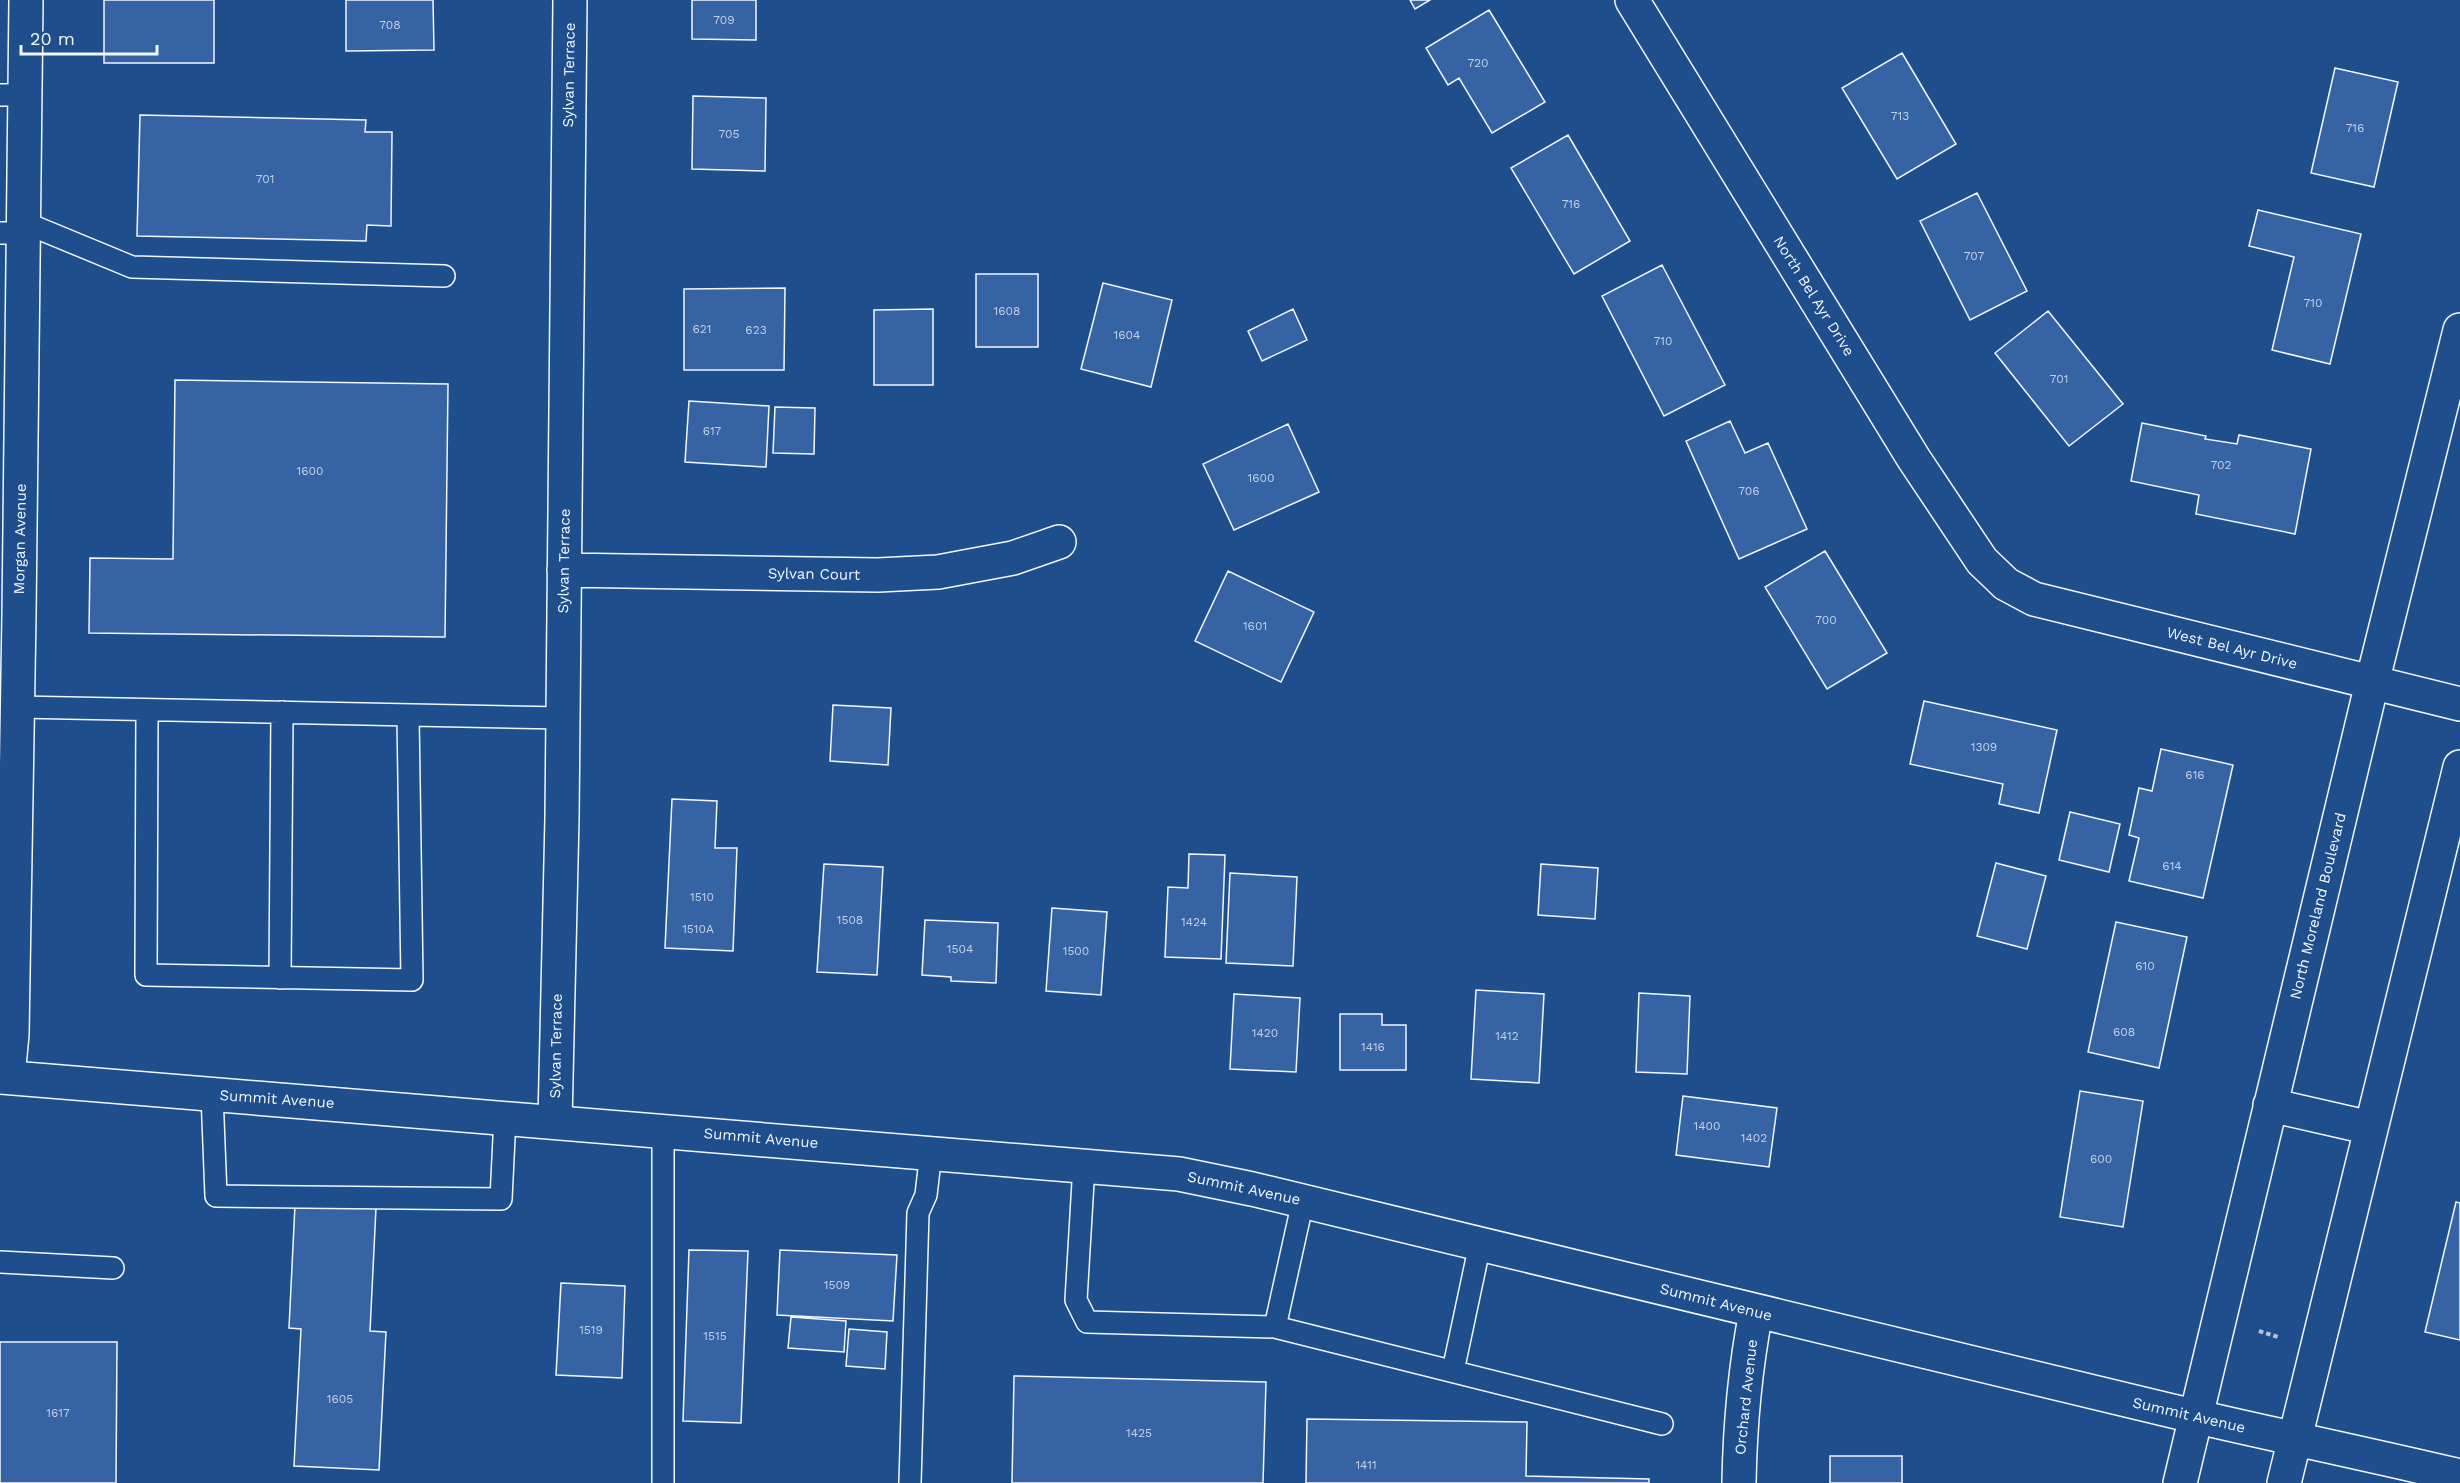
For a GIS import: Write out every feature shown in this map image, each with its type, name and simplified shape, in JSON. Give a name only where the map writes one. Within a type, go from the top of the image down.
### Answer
[{"type":"street","name":"Morgan Avenue","points":[[4,1077],[12,1034],[8,750],[18,707],[9,659],[16,230],[12,95],[26,0]]},
{"type":"street","name":"Sylvan Terrace","points":[[555,1121],[570,0]]},
{"type":"street","name":"North Bel Ayr Drive","points":[[1632,0],[1914,459],[1982,561],[2006,584]]},
{"type":"street","name":"North Moreland Boulevard","points":[[2180,1483],[2372,683],[2460,330]]},
{"type":"street","name":"Sylvan Court","points":[[564,570],[878,575],[938,572],[1013,558],[1059,542]]},
{"type":"street","name":"West Bel Ayr Drive","points":[[2006,584],[2034,599],[2460,704]]},
{"type":"street","points":[[2284,1483],[2460,767]]},
{"type":"street","name":"Summit Avenue","points":[[4,1077],[1179,1174],[1303,1201],[2195,1417],[2460,1476]]},
{"type":"street","points":[[2270,1105],[2371,1128]]},
{"type":"street","name":"Orchard Avenue","points":[[1739,1483],[1740,1430],[1748,1353],[1756,1312]]},
{"type":"lane","points":[[16,230],[132,267],[444,276]]},
{"type":"lane","points":[[18,707],[562,718]]},
{"type":"lane","points":[[147,710],[146,975],[280,978],[412,980],[408,715]]},
{"type":"lane","points":[[280,978],[282,712]]},
{"type":"lane","points":[[212,1094],[216,1196],[501,1199],[505,1117]]},
{"type":"lane","points":[[663,1130],[663,1483]]},
{"type":"lane","points":[[910,1483],[918,1213],[926,1195],[931,1152]]},
{"type":"lane","points":[[1084,1165],[1076,1300],[1087,1322],[1275,1327],[1662,1424]]},
{"type":"lane","points":[[1275,1327],[1303,1201]]},
{"type":"lane","points":[[1453,1371],[1480,1244]]},
{"type":"lane","points":[[0,1262],[113,1268]]},
{"type":"path","points":[[2259,1331],[2282,1338]]},
{"type":"building","points":[[104,0],[214,0],[214,63],[104,63]]},
{"type":"building","points":[[346,0],[433,0],[434,50],[346,51]]},
{"type":"building","points":[[692,0],[756,0],[756,40],[692,39]]},
{"type":"building","points":[[1410,0],[1430,0],[1415,9]]},
{"type":"building","points":[[1489,10],[1545,102],[1492,133],[1459,78],[1448,85],[1426,48]]},
{"type":"building","points":[[1902,53],[1956,144],[1897,179],[1842,88]]},
{"type":"building","points":[[2335,68],[2398,82],[2374,187],[2311,173]]},
{"type":"building","points":[[693,96],[766,98],[765,171],[692,169]]},
{"type":"building","points":[[140,115],[366,120],[365,132],[392,132],[391,226],[367,225],[366,241],[137,236]]},
{"type":"building","points":[[1568,135],[1630,241],[1574,274],[1511,168]]},
{"type":"building","points":[[1977,193],[2027,291],[1970,320],[1920,221]]},
{"type":"building","points":[[2258,210],[2361,234],[2330,364],[2272,350],[2294,257],[2249,246]]},
{"type":"building","points":[[1662,265],[1725,385],[1664,416],[1602,296]]},
{"type":"building","points":[[976,274],[1038,274],[1038,347],[976,347]]},
{"type":"building","points":[[1103,283],[1172,300],[1151,387],[1081,369]]},
{"type":"building","points":[[785,288],[784,370],[684,370],[684,289]]},
{"type":"building","points":[[933,309],[933,385],[874,385],[874,310]]},
{"type":"building","points":[[1293,309],[1307,340],[1262,361],[1248,331]]},
{"type":"building","points":[[2048,311],[2123,404],[2069,446],[1995,353]]},
{"type":"building","points":[[175,380],[448,384],[445,637],[89,633],[90,558],[173,559]]},
{"type":"building","points":[[689,401],[769,406],[766,467],[685,462]]},
{"type":"building","points":[[775,407],[815,408],[814,454],[773,453]]},
{"type":"building","points":[[1730,421],[1745,453],[1768,443],[1807,529],[1739,559],[1686,441]]},
{"type":"building","points":[[2142,423],[2206,436],[2205,439],[2237,444],[2239,435],[2311,449],[2295,534],[2196,514],[2199,495],[2131,481]]},
{"type":"building","points":[[1288,424],[1319,492],[1234,530],[1203,464]]},
{"type":"building","points":[[1825,551],[1887,653],[1827,689],[1765,587]]},
{"type":"building","points":[[1228,571],[1314,612],[1281,682],[1195,641]]},
{"type":"building","points":[[1924,701],[2057,730],[2039,813],[1999,804],[2003,784],[1910,764]]},
{"type":"building","points":[[833,705],[891,708],[888,765],[830,761]]},
{"type":"building","points":[[2161,749],[2233,765],[2203,898],[2129,881],[2139,838],[2129,835],[2139,788],[2152,791]]},
{"type":"building","points":[[672,799],[717,801],[715,848],[737,848],[733,951],[665,948]]},
{"type":"building","points":[[2070,812],[2120,824],[2109,872],[2059,860]]},
{"type":"building","points":[[1189,854],[1225,855],[1221,959],[1165,957],[1168,887],[1188,888]]},
{"type":"building","points":[[1996,863],[2046,876],[2027,949],[1977,936]]},
{"type":"building","points":[[824,864],[883,867],[877,975],[817,972]]},
{"type":"building","points":[[1541,864],[1598,868],[1595,919],[1538,915]]},
{"type":"building","points":[[1230,873],[1297,877],[1293,966],[1226,963]]},
{"type":"building","points":[[1052,908],[1107,912],[1101,995],[1046,991]]},
{"type":"building","points":[[925,920],[998,923],[996,983],[951,981],[951,977],[922,975]]},
{"type":"building","points":[[2116,922],[2187,937],[2159,1068],[2088,1052]]},
{"type":"building","points":[[1476,990],[1544,994],[1539,1083],[1471,1079]]},
{"type":"building","points":[[1639,993],[1690,996],[1687,1074],[1636,1072]]},
{"type":"building","points":[[1234,994],[1300,998],[1296,1072],[1230,1069]]},
{"type":"building","points":[[1340,1014],[1382,1014],[1382,1025],[1406,1025],[1406,1070],[1340,1070]]},
{"type":"building","points":[[2080,1091],[2143,1101],[2123,1227],[2060,1217]]},
{"type":"building","points":[[1683,1096],[1777,1108],[1769,1167],[1676,1155]]},
{"type":"building","points":[[2456,1202],[2460,1203],[2460,1340],[2425,1332]]},
{"type":"building","points":[[295,1205],[376,1208],[370,1331],[386,1332],[379,1470],[294,1466],[301,1329],[289,1328]]},
{"type":"building","points":[[689,1250],[748,1251],[741,1423],[683,1421]]},
{"type":"building","points":[[780,1250],[897,1255],[893,1321],[777,1315]]},
{"type":"building","points":[[561,1283],[625,1286],[622,1378],[556,1375]]},
{"type":"building","points":[[791,1317],[846,1321],[844,1352],[788,1348]]},
{"type":"building","points":[[849,1329],[887,1332],[885,1369],[846,1366]]},
{"type":"building","points":[[0,1342],[117,1342],[116,1483],[0,1483]]},
{"type":"building","points":[[1014,1376],[1266,1382],[1263,1483],[1012,1483]]},
{"type":"building","points":[[1307,1419],[1527,1422],[1526,1476],[1649,1479],[1649,1483],[1306,1483]]},
{"type":"building","points":[[1830,1456],[1902,1456],[1902,1483],[1830,1483]]}]
